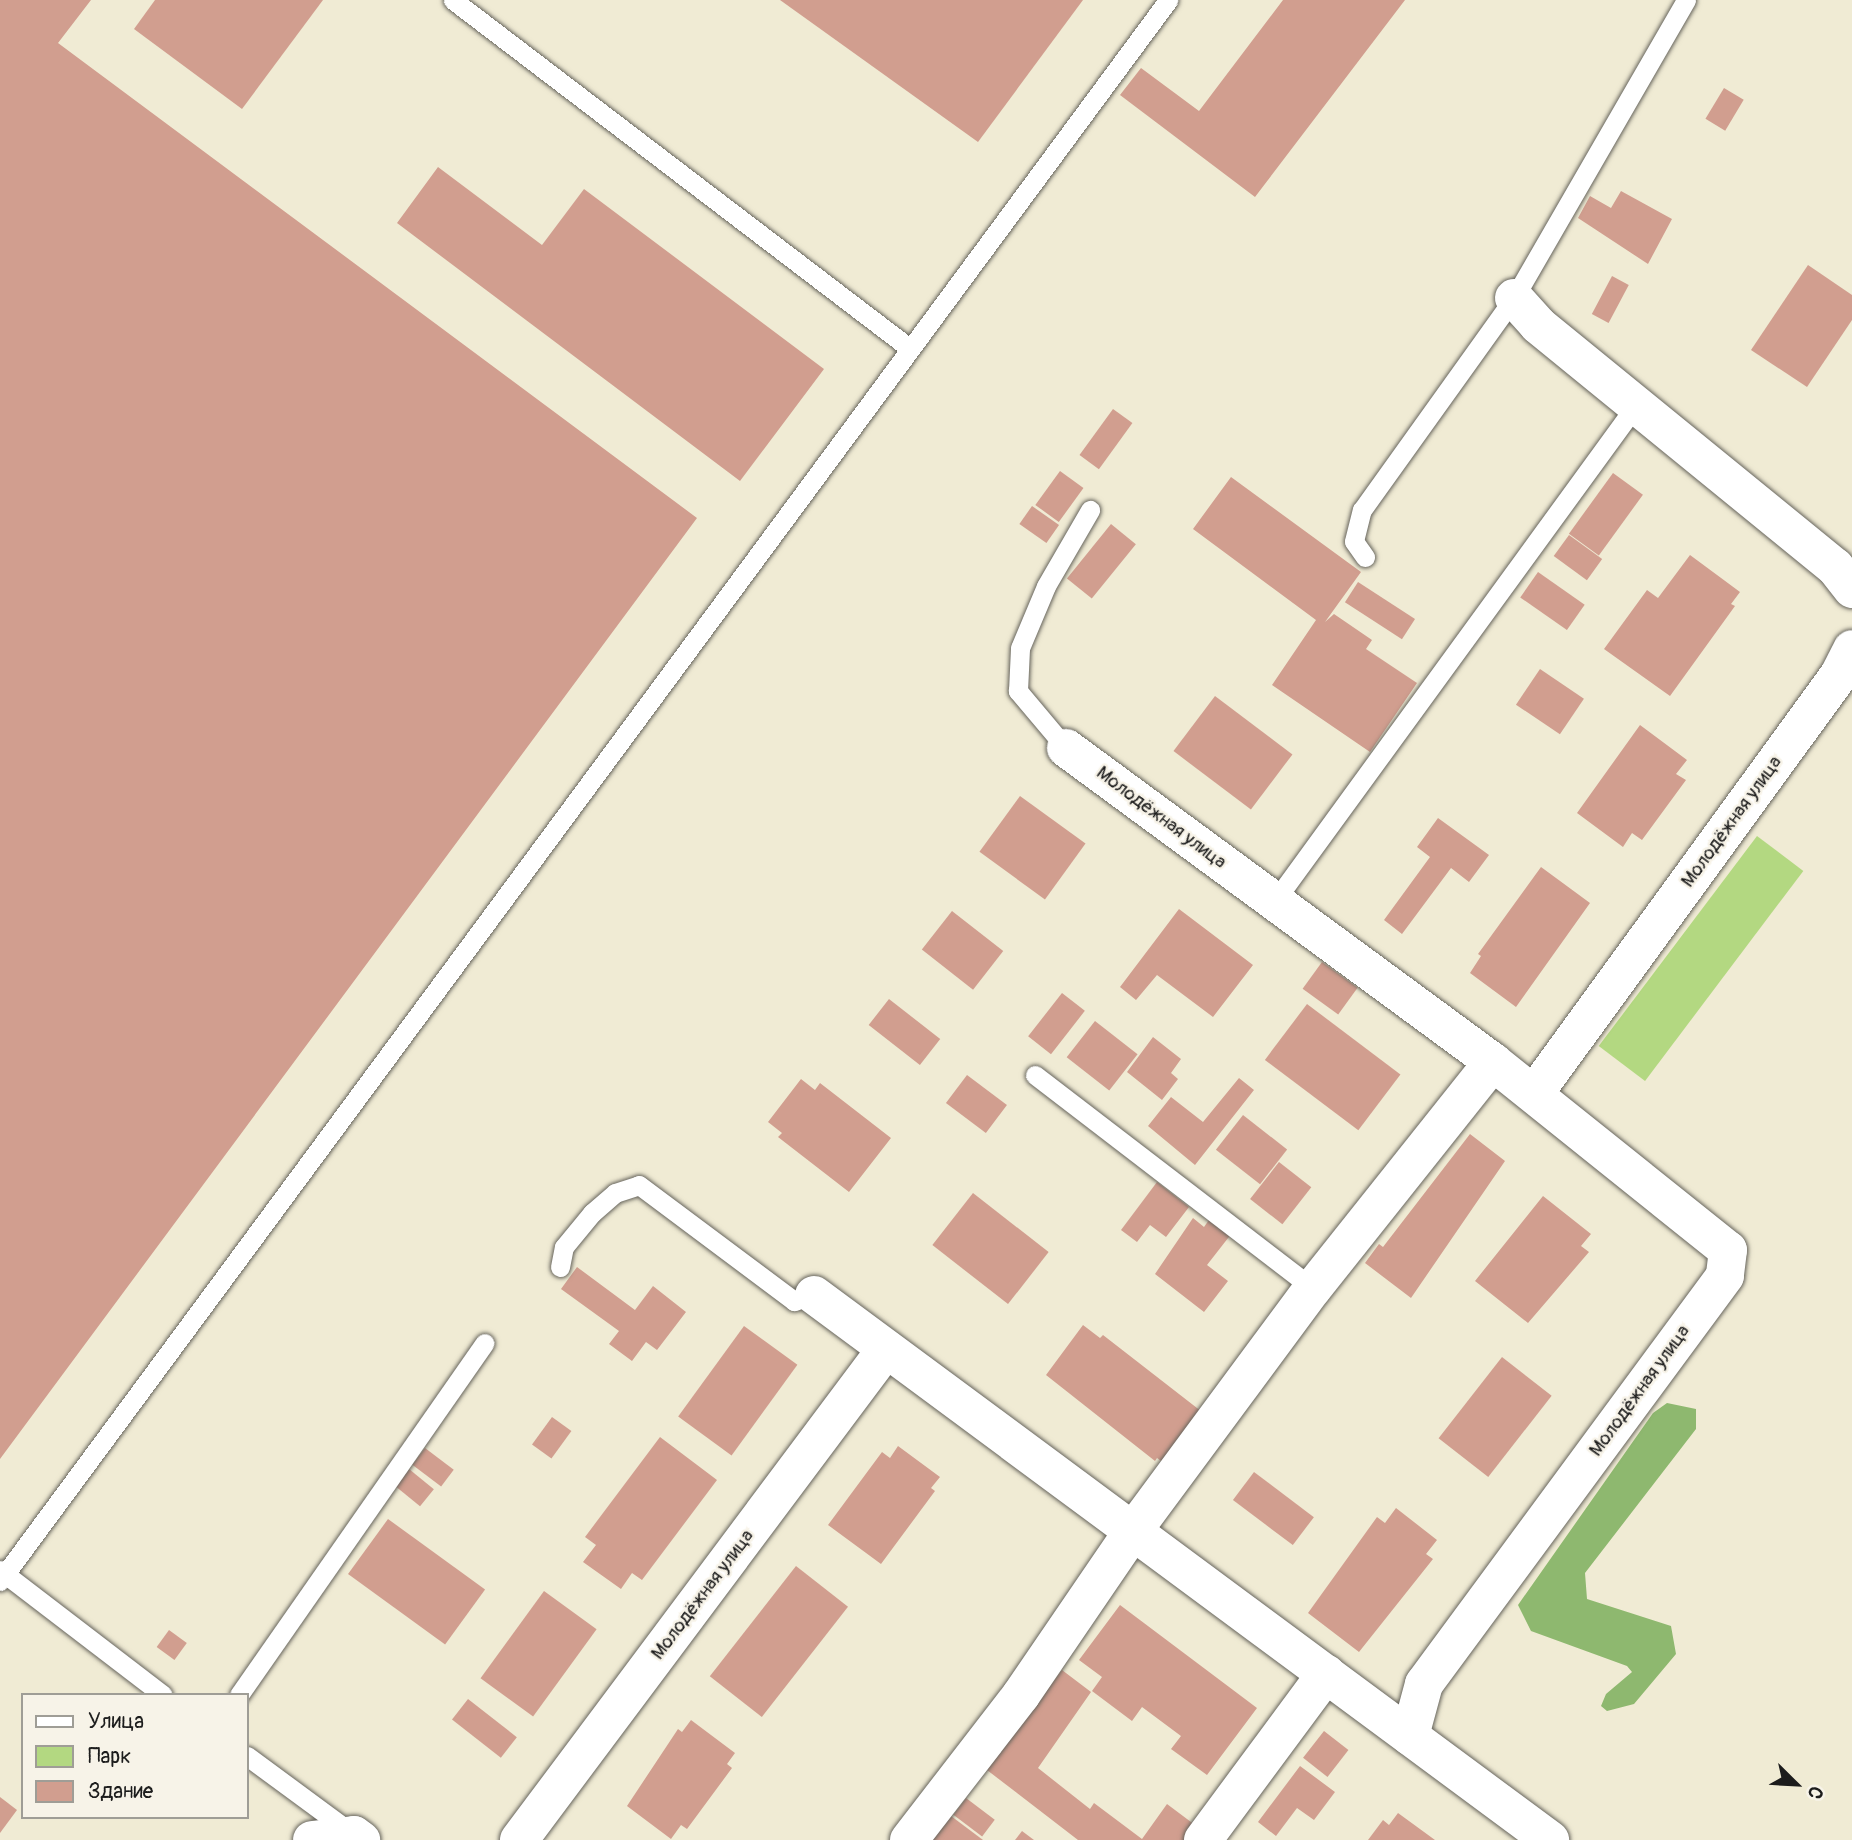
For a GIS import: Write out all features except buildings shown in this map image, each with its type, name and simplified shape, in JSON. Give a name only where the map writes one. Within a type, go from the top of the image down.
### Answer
[{"type":"street","points":[[1514,298],[1538,326],[1835,567],[1852,589]]},
{"type":"street","name":"Молодёжная улица","points":[[1534,1094],[1839,675],[1852,649]]},
{"type":"street","name":"Молодёжная улица","points":[[1066,748],[1493,1062],[1728,1250],[1725,1276],[1424,1684],[1410,1736]]},
{"type":"street","points":[[909,1840],[1021,1695],[1133,1531],[1312,1288],[1493,1062]]},
{"type":"street","points":[[814,1295],[1550,1840]]},
{"type":"street","name":"Молодёжная улица","points":[[519,1840],[886,1349]]},
{"type":"street","points":[[1203,1840],[1326,1674]]},
{"type":"street","points":[[312,1840],[358,1837]]},
{"type":"lane","points":[[453,0],[908,347]]},
{"type":"lane","points":[[160,1693],[2,1575],[908,347],[1168,0]]},
{"type":"lane","points":[[1365,557],[1354,541],[1362,510],[1514,298],[1686,0]]},
{"type":"lane","points":[[1274,902],[1636,405]]},
{"type":"lane","points":[[1066,748],[1018,691],[1020,648],[1045,586],[1090,510]]},
{"type":"lane","points":[[1035,1075],[1312,1288]]},
{"type":"lane","points":[[560,1267],[564,1247],[592,1213],[615,1193],[639,1185],[794,1301],[814,1295]]},
{"type":"lane","points":[[240,1693],[485,1343]]},
{"type":"lane","points":[[248,1757],[358,1837]]},
{"type":"green space","points":[[1757,836],[1803,871],[1645,1081],[1599,1046]]},
{"type":"green space","points":[[1667,1403],[1696,1409],[1696,1429],[1585,1573],[1587,1599],[1671,1626],[1676,1654],[1634,1704],[1607,1711],[1601,1706],[1606,1694],[1632,1672],[1627,1666],[1531,1631],[1518,1605],[1653,1413]]}]
